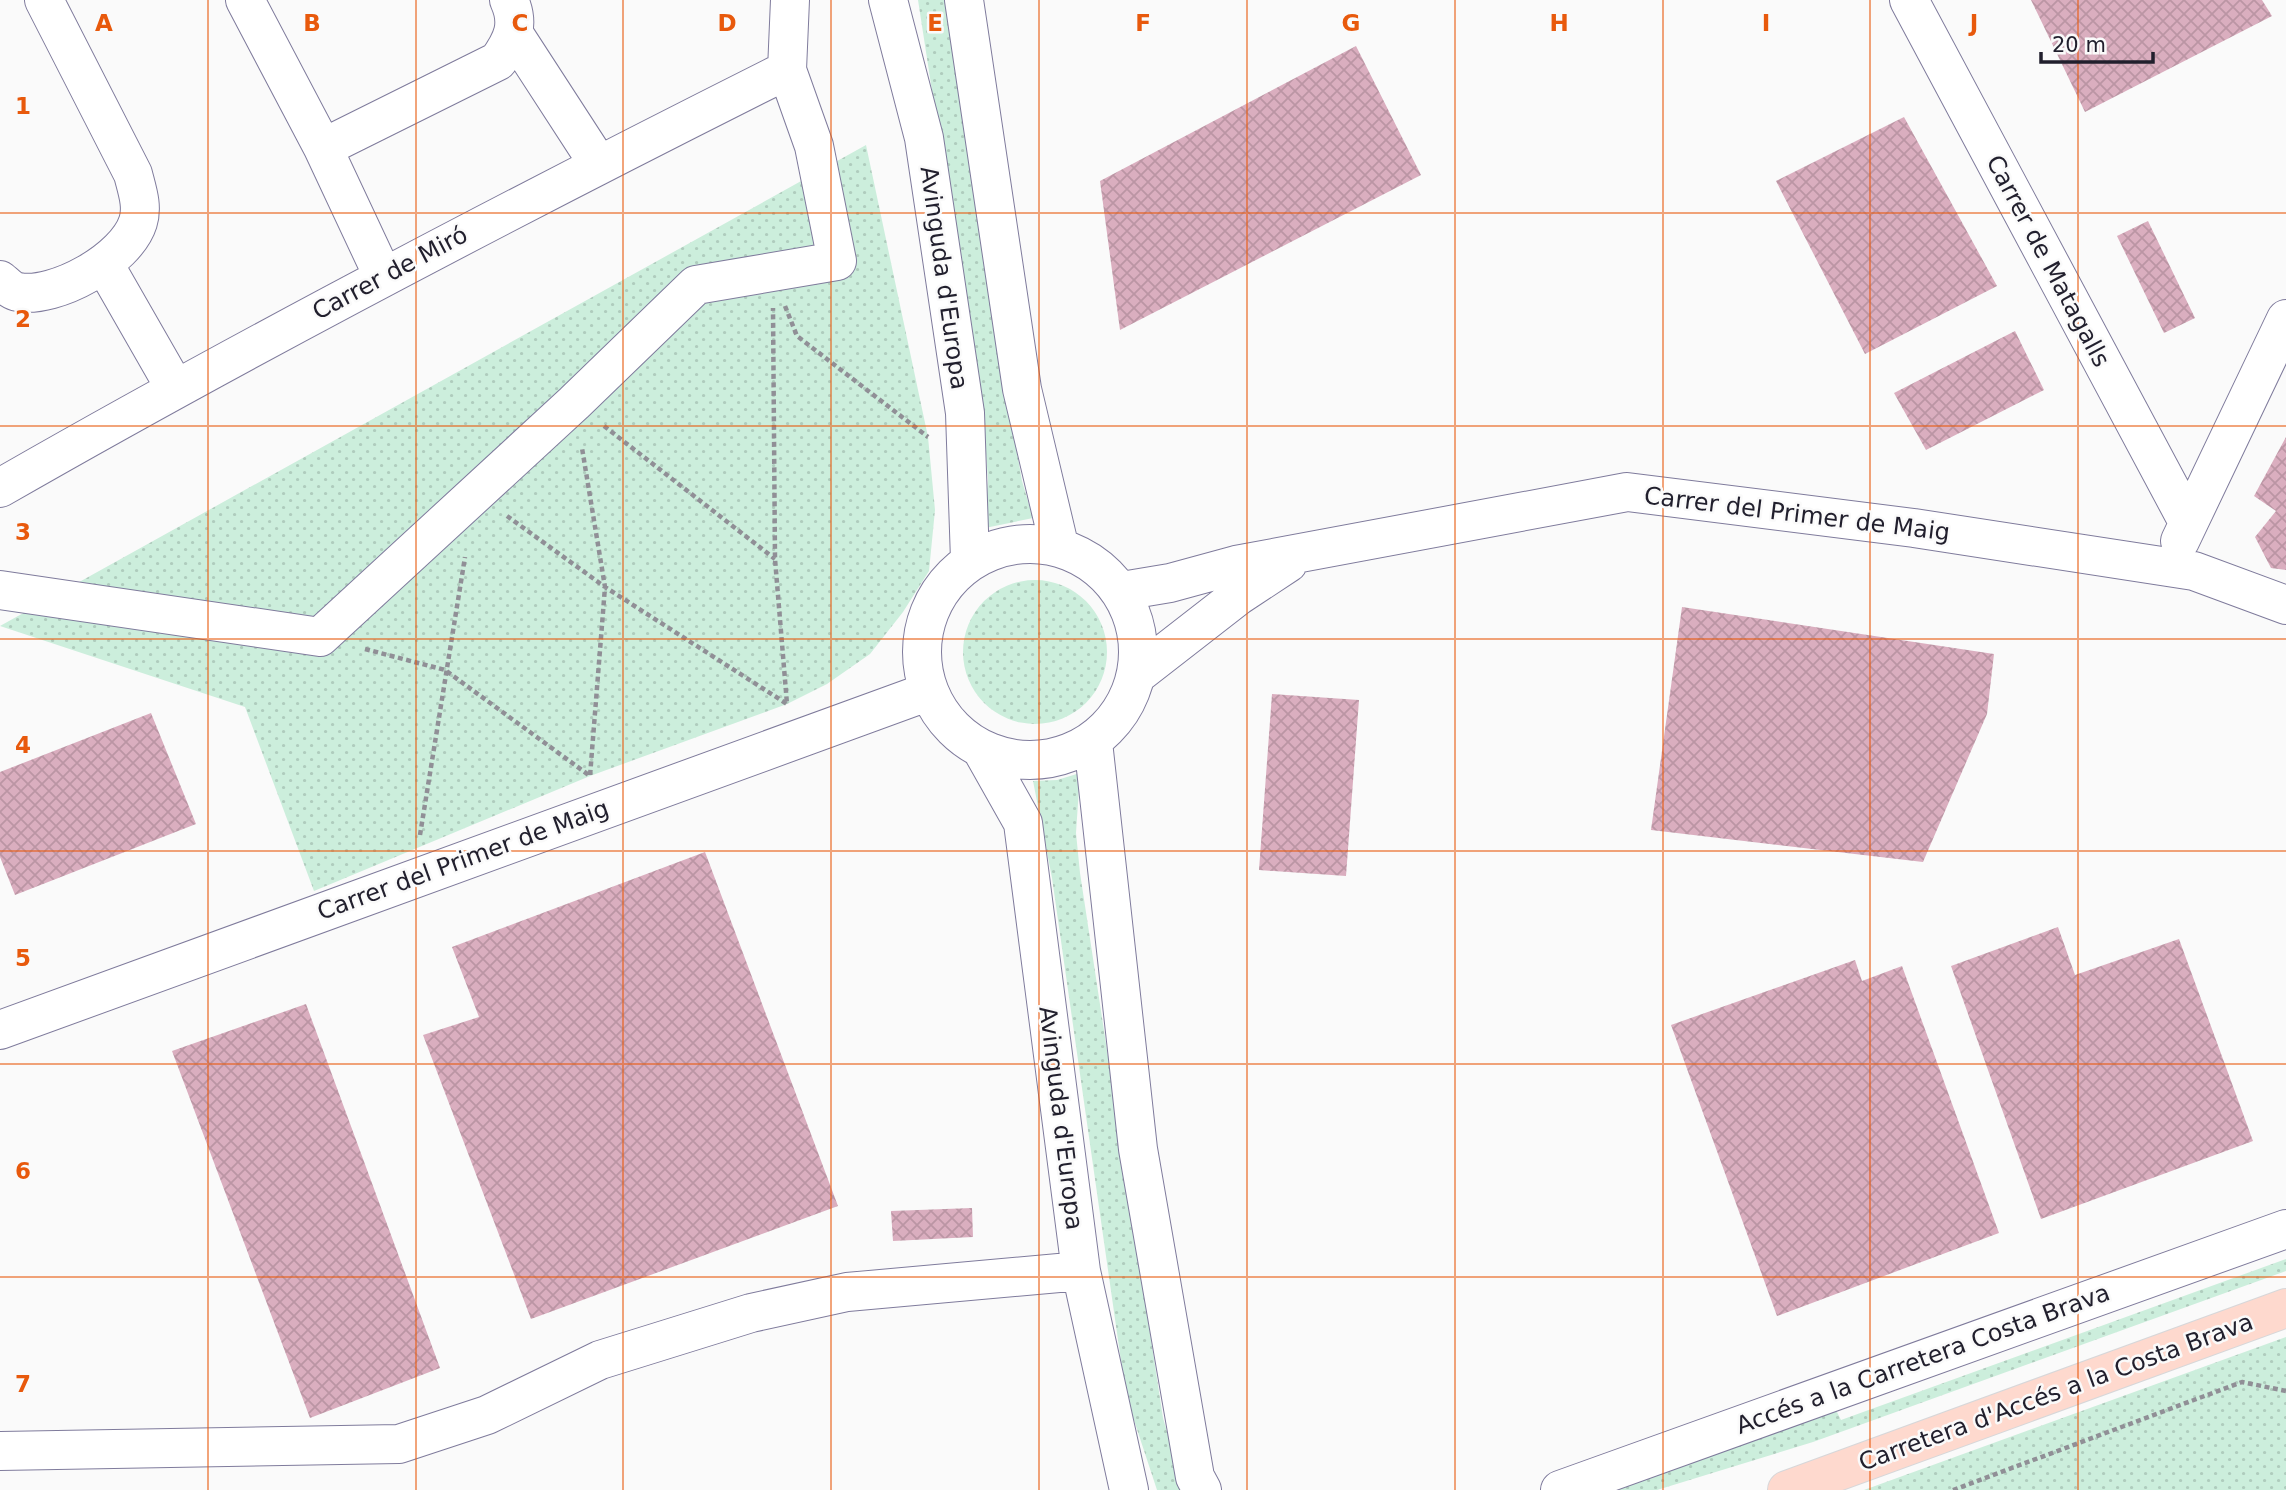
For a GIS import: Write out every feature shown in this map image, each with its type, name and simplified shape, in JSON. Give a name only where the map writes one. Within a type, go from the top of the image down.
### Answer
[{"type":"main road","name":"Carretera d'Accés a la Costa Brava","points":[[1787,1490],[2286,1308]]},
{"type":"street","points":[[0,280],[15,292],[48,291],[104,264],[125,243],[138,223],[140,202],[133,174],[44,0]]},
{"type":"street","points":[[245,0],[323,148],[383,276]]},
{"type":"street","points":[[0,590],[320,637],[574,404],[696,285],[837,261],[814,146],[787,69],[790,0]]},
{"type":"street","name":"Avinguda d'Europa","points":[[888,0],[924,138],[965,414],[970,560]]},
{"type":"street","points":[[964,0],[1022,389],[1059,545]]},
{"type":"street","name":"Carrer de Matagalls","points":[[1909,0],[2188,522]]},
{"type":"street","points":[[323,148],[498,61],[512,17]]},
{"type":"street","points":[[512,17],[599,164]]},
{"type":"street","name":"Carrer de Miró","points":[[0,488],[175,388],[383,276],[787,69]]},
{"type":"street","points":[[104,264],[175,388]]},
{"type":"street","points":[[2180,569],[2188,522],[2286,319]]},
{"type":"street","name":"Carrer del Primer de Maig","points":[[1122,591],[1170,583],[1236,565],[1627,492],[1914,528],[2180,569],[2286,605]]},
{"type":"street","points":[[1015,542],[1059,545],[1122,591],[1139,631],[1139,673],[1123,712],[1093,742],[1043,761],[984,752],[949,727],[927,692],[923,678],[920,636],[938,591],[970,560],[1015,542]]},
{"type":"street","name":"Carrer del Primer de Maig","points":[[1139,673],[1238,596],[1305,552]]},
{"type":"street","name":"Carrer del Primer de Maig","points":[[0,1030],[927,692]]},
{"type":"street","points":[[1093,742],[1138,1149],[1195,1477],[1202,1490]]},
{"type":"street","name":"Avinguda d'Europa","points":[[984,752],[1023,823],[1081,1271],[1129,1490]]},
{"type":"street","name":"Accés a la Carretera Costa Brava","points":[[1560,1490],[2286,1229]]},
{"type":"street","points":[[0,1451],[399,1444],[487,1415],[600,1360],[751,1313],[847,1292],[1081,1271]]},
{"type":"path","points":[[773,274],[797,336],[928,437]]},
{"type":"path","points":[[418,846],[476,493],[605,587],[787,704],[775,559],[773,274]]},
{"type":"path","points":[[574,404],[775,559]]},
{"type":"path","points":[[320,637],[445,670],[590,776],[605,587],[574,404]]},
{"type":"path","points":[[1953,1490],[2242,1382],[2286,1391]]},
{"type":"green space","points":[[918,0],[948,0],[1012,424],[1022,481],[1033,518],[985,528],[988,479],[984,428]]},
{"type":"green space","points":[[866,145],[928,437],[935,510],[929,571],[903,612],[870,654],[827,684],[787,704],[590,776],[314,891],[245,707],[0,626]]},
{"type":"green space","points":[[1035,580],[1063,585],[1086,601],[1102,624],[1107,652],[1102,680],[1086,703],[1063,719],[1035,724],[1007,719],[984,703],[968,680],[963,652],[968,624],[984,601],[1007,585]]},
{"type":"green space","points":[[1080,773],[1076,833],[1080,873],[1163,1418],[1184,1490],[1157,1490],[1126,1396],[1052,878],[1033,781],[1057,780]]},
{"type":"green space","points":[[2286,1259],[2286,1271],[1813,1442],[1657,1490],[1601,1490],[1836,1410],[1841,1420]]},
{"type":"green space","points":[[2286,1337],[2286,1490],[1864,1490]]},
{"type":"building","points":[[2031,0],[2262,0],[2272,16],[2085,112]]},
{"type":"building","points":[[1356,46],[1421,175],[1120,330],[1100,181]]},
{"type":"building","points":[[1904,117],[1997,286],[1865,354],[1776,181]]},
{"type":"building","points":[[2148,221],[2195,318],[2164,333],[2117,236]]},
{"type":"building","points":[[2015,331],[2044,390],[1926,450],[1894,393]]},
{"type":"building","points":[[2286,437],[2286,570],[2271,568],[2255,537],[2276,511],[2254,496]]},
{"type":"building","points":[[1682,607],[1994,654],[1987,714],[1923,862],[1651,830]]},
{"type":"building","points":[[1272,694],[1359,700],[1346,876],[1259,870]]},
{"type":"building","points":[[151,713],[196,824],[15,895],[0,857],[0,772]]},
{"type":"building","points":[[705,852],[838,1206],[531,1319],[423,1035],[479,1017],[452,947]]},
{"type":"building","points":[[2058,927],[2075,975],[2179,939],[2253,1141],[2041,1219],[1951,966]]},
{"type":"building","points":[[1855,960],[1862,981],[1902,966],[1999,1233],[1777,1316],[1671,1025]]},
{"type":"building","points":[[306,1004],[440,1368],[310,1418],[172,1051]]},
{"type":"building","points":[[972,1208],[973,1237],[893,1241],[891,1211]]}]
